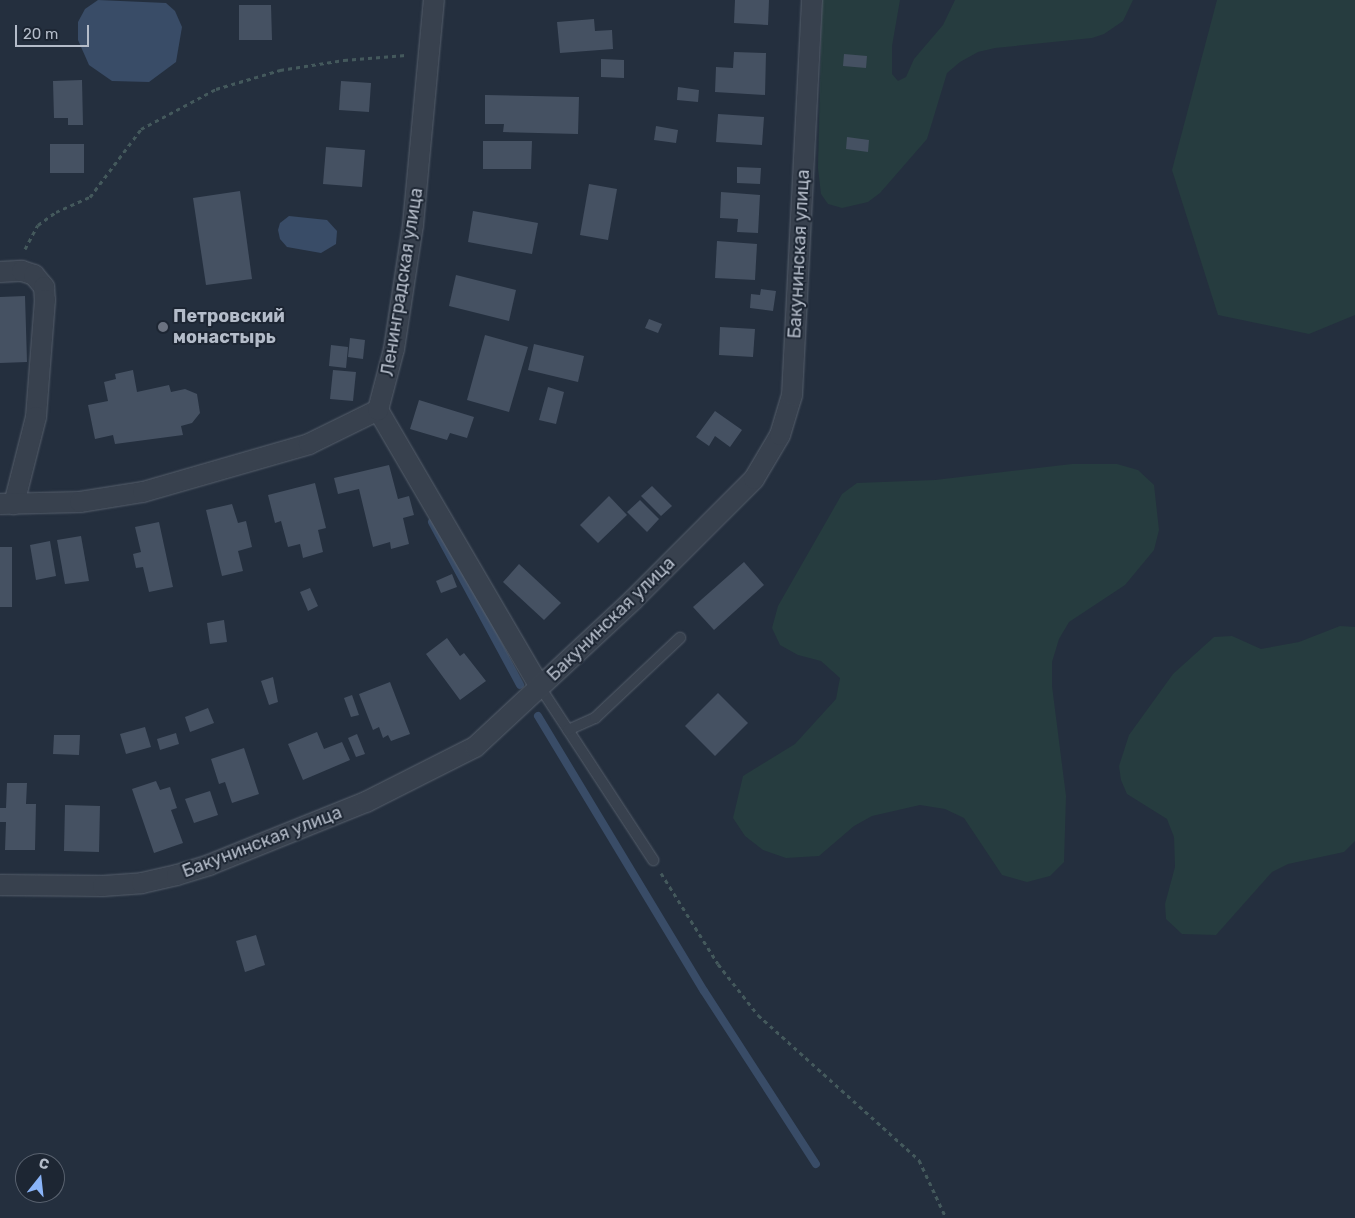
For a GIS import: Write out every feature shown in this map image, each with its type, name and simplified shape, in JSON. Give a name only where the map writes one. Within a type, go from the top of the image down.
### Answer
[{"type":"street","name":"Ленинградская улица","points":[[378,410],[394,349],[414,225],[434,0]]},
{"type":"street","name":"Бакунинская улица","points":[[0,885],[142,883],[209,865],[366,802],[475,747],[634,600],[754,479],[780,435],[792,395],[812,0]]},
{"type":"street","points":[[0,272],[22,271],[40,279],[45,300],[36,417],[7,504],[80,502],[143,492],[309,444],[378,410],[540,687]]},
{"type":"lane","points":[[568,730],[595,718],[680,638]]},
{"type":"lane","points":[[540,687],[652,860]]},
{"type":"path","points":[[22,271],[25,248],[38,225],[56,212],[90,197],[141,128],[162,116],[216,89],[280,70],[344,60],[429,54]]},
{"type":"path","points":[[652,860],[718,964],[758,1015],[919,1160],[946,1218]]},
{"type":"green space","points":[[822,0],[900,0],[892,46],[892,74],[898,81],[906,77],[914,59],[943,25],[955,0],[1133,0],[1123,21],[1104,34],[1092,38],[995,48],[978,52],[960,62],[947,73],[927,139],[880,193],[868,202],[842,208],[828,204],[821,194],[818,168]]},
{"type":"green space","points":[[1217,0],[1355,0],[1355,315],[1309,334],[1218,315],[1172,170]]},
{"type":"green space","points":[[1072,464],[1117,464],[1138,470],[1154,485],[1159,530],[1154,550],[1125,585],[1069,622],[1059,639],[1052,662],[1052,686],[1066,796],[1064,862],[1050,876],[1027,882],[1002,875],[964,818],[945,809],[920,805],[872,816],[854,826],[819,856],[786,858],[763,850],[745,836],[733,818],[743,776],[795,744],[836,699],[840,678],[821,661],[798,655],[780,645],[772,628],[778,606],[842,494],[857,483],[935,480]]},
{"type":"green space","points":[[1340,626],[1355,627],[1355,841],[1344,852],[1288,864],[1272,872],[1216,935],[1182,934],[1166,919],[1165,904],[1175,867],[1174,837],[1167,819],[1127,794],[1121,780],[1119,766],[1129,735],[1173,674],[1214,637],[1232,636],[1261,649],[1299,642]]},
{"type":"water","points":[[98,0],[166,3],[175,11],[182,27],[176,62],[149,82],[112,81],[89,65],[78,40],[78,22],[85,9]]},
{"type":"water","points":[[289,216],[327,220],[337,231],[336,244],[321,253],[287,247],[280,239],[278,230],[280,223]]},
{"type":"building","points":[[735,0],[769,0],[768,25],[734,23]]},
{"type":"building","points":[[239,5],[271,5],[272,40],[239,40]]},
{"type":"building","points":[[594,19],[595,31],[612,30],[613,49],[560,53],[557,22]]},
{"type":"building","points":[[734,52],[766,53],[765,95],[715,92],[716,67],[733,68]]},
{"type":"building","points":[[844,54],[867,56],[866,68],[843,66]]},
{"type":"building","points":[[601,59],[624,60],[624,78],[601,77]]},
{"type":"building","points":[[82,80],[83,125],[68,125],[68,118],[54,118],[53,81]]},
{"type":"building","points":[[341,81],[371,83],[369,112],[339,110]]},
{"type":"building","points":[[678,87],[699,90],[698,102],[677,100]]},
{"type":"building","points":[[485,95],[579,97],[578,134],[503,132],[504,124],[485,124]]},
{"type":"building","points":[[718,114],[764,117],[762,145],[716,142]]},
{"type":"building","points":[[656,126],[678,130],[676,143],[654,140]]},
{"type":"building","points":[[847,137],[869,140],[868,152],[846,149]]},
{"type":"building","points":[[483,141],[532,141],[531,169],[483,169]]},
{"type":"building","points":[[50,144],[84,144],[84,173],[50,173]]},
{"type":"building","points":[[326,147],[365,150],[362,187],[323,184]]},
{"type":"building","points":[[737,167],[761,168],[760,184],[737,183]]},
{"type":"building","points":[[589,184],[617,189],[608,240],[580,235]]},
{"type":"building","points":[[240,191],[252,279],[206,285],[193,198]]},
{"type":"building","points":[[721,192],[760,195],[758,233],[737,232],[738,219],[720,218]]},
{"type":"building","points":[[473,211],[538,223],[532,254],[468,242]]},
{"type":"building","points":[[717,241],[757,244],[755,280],[715,278]]},
{"type":"building","points":[[456,275],[516,290],[509,321],[449,306]]},
{"type":"building","points":[[761,289],[776,291],[773,311],[750,308],[751,294],[760,295]]},
{"type":"building","points":[[25,296],[27,362],[0,363],[0,297]]},
{"type":"building","points":[[649,319],[662,324],[658,333],[645,328]]},
{"type":"building","points":[[720,327],[755,329],[753,357],[719,355]]},
{"type":"building","points":[[485,335],[528,347],[509,412],[467,400]]},
{"type":"building","points":[[350,338],[365,340],[363,359],[348,357]]},
{"type":"building","points":[[534,344],[584,356],[578,382],[528,370]]},
{"type":"building","points":[[331,345],[348,347],[346,368],[329,366]]},
{"type":"building","points":[[133,370],[137,392],[169,385],[171,392],[185,389],[197,394],[200,413],[192,423],[181,426],[183,435],[115,444],[113,435],[95,439],[88,405],[108,401],[104,382],[116,379],[115,374]]},
{"type":"building","points":[[333,370],[356,372],[353,401],[330,399]]},
{"type":"building","points":[[548,387],[564,392],[556,424],[539,420]]},
{"type":"building","points":[[419,400],[474,417],[467,438],[450,433],[447,440],[410,429]]},
{"type":"building","points":[[715,411],[742,430],[730,447],[715,436],[709,446],[696,437]]},
{"type":"building","points":[[389,465],[398,499],[409,496],[414,515],[403,518],[409,544],[391,549],[390,542],[373,547],[359,489],[338,494],[334,478]]},
{"type":"building","points":[[315,483],[326,528],[318,530],[323,552],[303,558],[300,544],[288,547],[281,521],[275,523],[268,495]]},
{"type":"building","points":[[652,486],[672,506],[661,516],[641,496]]},
{"type":"building","points":[[609,496],[627,515],[598,543],[580,525]]},
{"type":"building","points":[[640,500],[659,519],[647,532],[627,512]]},
{"type":"building","points":[[232,504],[238,523],[246,521],[252,547],[238,551],[243,571],[222,576],[206,510]]},
{"type":"building","points":[[159,522],[173,587],[149,592],[143,567],[136,568],[133,554],[141,552],[135,527]]},
{"type":"building","points":[[81,536],[89,581],[65,584],[57,540]]},
{"type":"building","points":[[50,541],[56,576],[36,580],[30,545]]},
{"type":"building","points":[[0,547],[12,547],[12,607],[0,607]]},
{"type":"building","points":[[744,562],[764,585],[714,630],[693,607]]},
{"type":"building","points":[[519,564],[561,603],[544,620],[503,582]]},
{"type":"building","points":[[452,574],[457,587],[441,593],[436,581]]},
{"type":"building","points":[[310,588],[318,606],[308,611],[300,592]]},
{"type":"building","points":[[224,620],[227,642],[210,644],[207,623]]},
{"type":"building","points":[[447,638],[460,656],[464,653],[486,681],[460,700],[426,654]]},
{"type":"building","points":[[273,677],[278,702],[269,705],[261,681]]},
{"type":"building","points":[[390,682],[410,734],[391,741],[388,735],[383,738],[379,727],[373,730],[359,694]]},
{"type":"building","points":[[718,693],[748,723],[715,756],[685,726]]},
{"type":"building","points":[[352,695],[359,715],[351,717],[344,698]]},
{"type":"building","points":[[208,708],[214,723],[190,732],[185,717]]},
{"type":"building","points":[[145,727],[151,747],[126,754],[120,734]]},
{"type":"building","points":[[317,732],[324,749],[342,742],[350,760],[303,780],[288,744]]},
{"type":"building","points":[[176,733],[179,744],[160,750],[157,739]]},
{"type":"building","points":[[357,734],[365,754],[356,757],[348,738]]},
{"type":"building","points":[[54,735],[80,735],[79,755],[53,754]]},
{"type":"building","points":[[244,748],[259,794],[232,803],[225,782],[219,784],[211,759]]},
{"type":"building","points":[[156,781],[160,790],[170,787],[177,808],[171,810],[183,843],[154,853],[132,789]]},
{"type":"building","points":[[7,783],[27,783],[26,804],[36,804],[35,850],[5,850],[6,822],[0,822],[0,808],[6,808]]},
{"type":"building","points":[[210,791],[218,815],[194,823],[185,799]]},
{"type":"building","points":[[65,805],[100,806],[99,852],[64,851]]},
{"type":"building","points":[[256,935],[265,965],[245,972],[236,941]]},
{"type":"waterway","points":[[432,522],[520,685]]},
{"type":"waterway","points":[[538,716],[704,991],[816,1164]]},
{"type":"place","name":"Петровский монастырь","points":[[163,327]]}]
